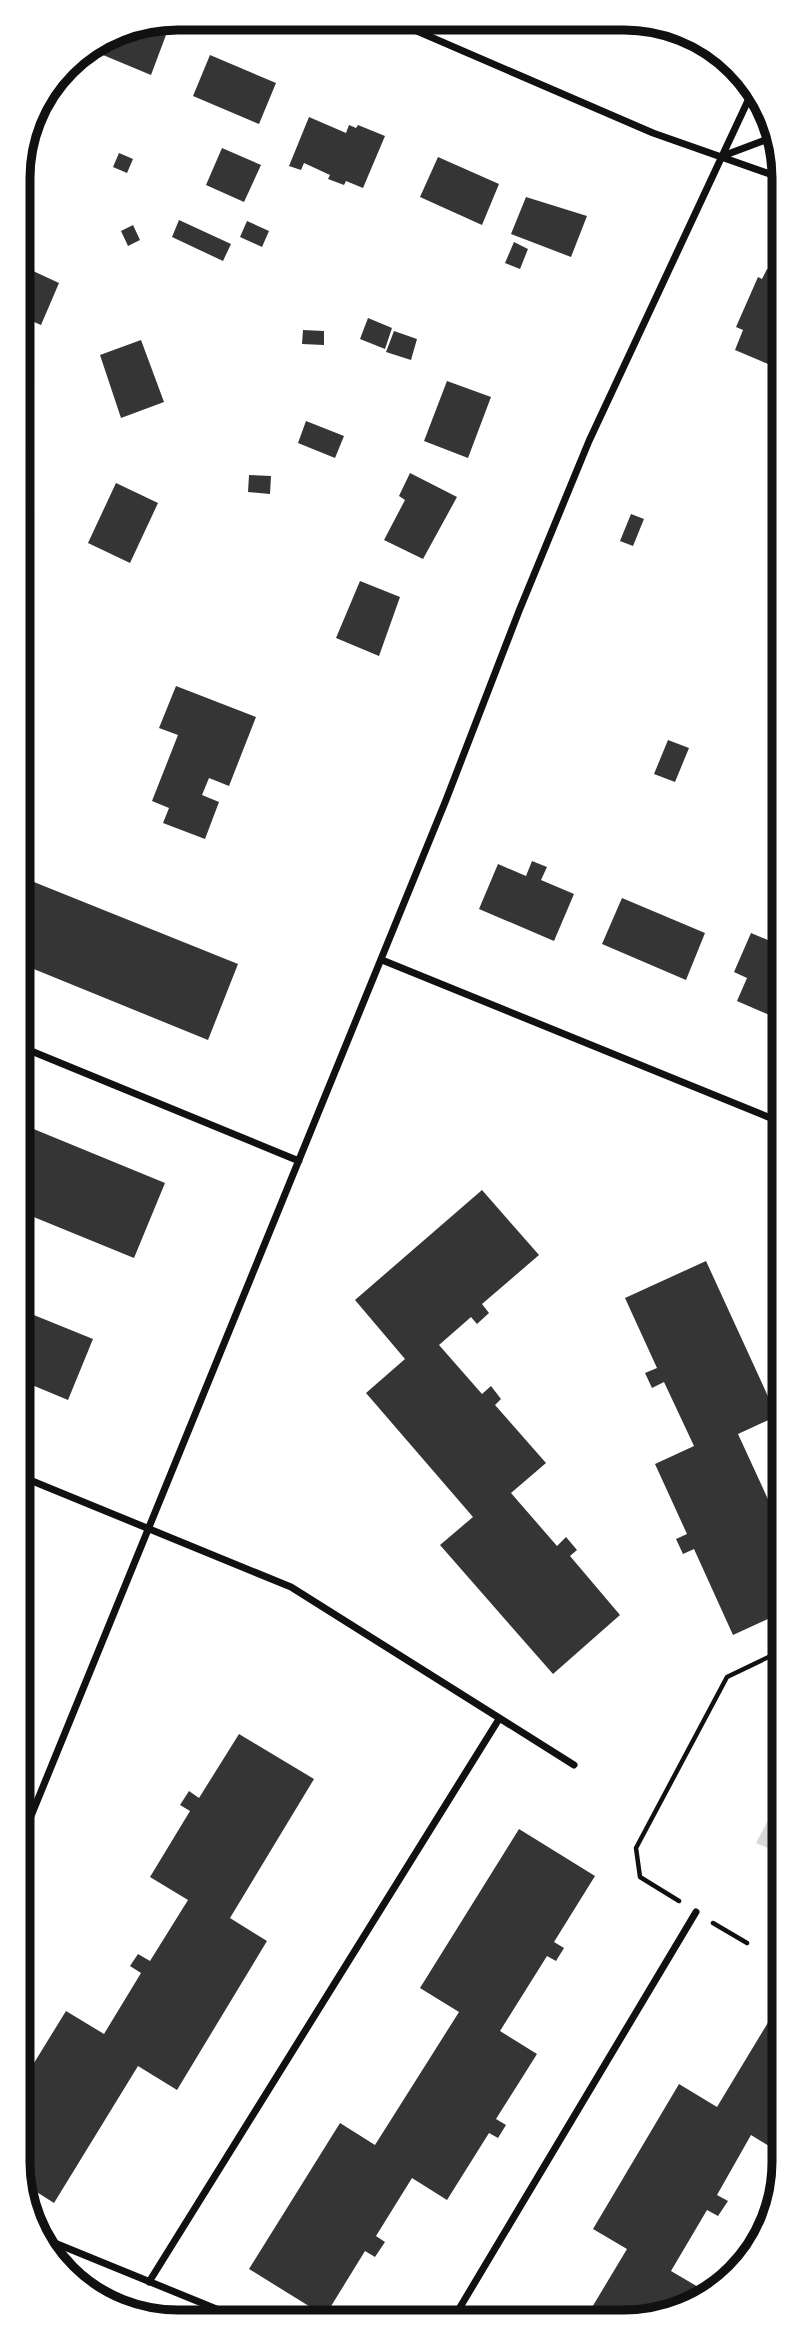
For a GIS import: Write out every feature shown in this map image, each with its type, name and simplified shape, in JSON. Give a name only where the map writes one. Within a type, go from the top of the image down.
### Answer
[{"type":"street","points":[[414,30],[653,133],[772,175]]},
{"type":"street","points":[[30,1819],[382,960],[589,441],[749,99]]},
{"type":"street","points":[[720,158],[766,140]]},
{"type":"street","points":[[382,960],[772,1119]]},
{"type":"street","points":[[30,1051],[299,1161]]},
{"type":"street","points":[[30,1480],[291,1587],[574,1765]]},
{"type":"street","points":[[149,2282],[499,1719]]},
{"type":"street","points":[[458,2310],[696,1912]]},
{"type":"street","points":[[54,2243],[219,2310]]},
{"type":"path","points":[[747,1943],[640,1877],[636,1848],[727,1677],[772,1655]]},
{"type":"shaded area","points":[[772,1813],[772,1850],[756,1843]]},
{"type":"building","points":[[158,32],[166,35],[151,75],[99,53],[121,41],[140,35]]},
{"type":"building","points":[[210,55],[276,83],[259,124],[193,96]]},
{"type":"building","points":[[309,117],[346,133],[349,125],[356,128],[358,125],[385,136],[363,188],[346,181],[344,185],[328,179],[330,175],[304,163],[301,170],[289,166]]},
{"type":"building","points":[[222,148],[261,165],[244,202],[206,185]]},
{"type":"building","points":[[119,153],[133,159],[127,173],[113,167]]},
{"type":"building","points":[[438,157],[499,184],[482,225],[420,197]]},
{"type":"building","points":[[526,197],[587,216],[571,257],[511,234]]},
{"type":"building","points":[[179,220],[231,244],[223,261],[172,237]]},
{"type":"building","points":[[247,221],[269,231],[262,247],[240,237]]},
{"type":"building","points":[[133,225],[140,240],[128,246],[121,231]]},
{"type":"building","points":[[514,242],[528,249],[520,269],[505,263]]},
{"type":"building","points":[[767,269],[772,271],[772,354],[768,364],[735,350],[743,330],[736,327],[758,277],[762,279]]},
{"type":"building","points":[[30,270],[59,283],[41,325],[30,320]]},
{"type":"building","points":[[368,318],[392,328],[385,349],[360,339]]},
{"type":"building","points":[[303,330],[324,331],[324,345],[302,344]]},
{"type":"building","points":[[394,331],[417,339],[411,360],[386,352]]},
{"type":"building","points":[[141,340],[164,402],[121,418],[100,355]]},
{"type":"building","points":[[447,381],[491,397],[468,458],[424,441]]},
{"type":"building","points":[[306,421],[344,436],[335,458],[298,443]]},
{"type":"building","points":[[410,473],[457,497],[423,559],[384,540],[405,500],[399,496]]},
{"type":"building","points":[[249,475],[271,476],[270,494],[248,492]]},
{"type":"building","points":[[116,483],[158,503],[130,563],[88,543]]},
{"type":"building","points":[[631,514],[644,519],[633,546],[620,541]]},
{"type":"building","points":[[360,581],[400,597],[379,656],[336,638]]},
{"type":"building","points":[[176,686],[256,717],[229,786],[209,778],[202,795],[219,802],[205,839],[163,823],[169,808],[152,801],[178,735],[159,728]]},
{"type":"building","points":[[668,740],[689,748],[675,782],[654,774]]},
{"type":"building","points":[[532,861],[547,867],[541,880],[574,894],[554,941],[479,909],[498,864],[526,876]]},
{"type":"building","points":[[30,880],[238,964],[208,1040],[30,967]]},
{"type":"building","points":[[622,898],[705,933],[686,980],[602,944]]},
{"type":"building","points":[[751,933],[772,942],[772,1016],[737,1001],[747,978],[734,972]]},
{"type":"building","points":[[30,1128],[165,1183],[134,1258],[30,1215]]},
{"type":"building","points":[[482,1190],[539,1255],[482,1304],[489,1313],[477,1324],[471,1317],[439,1345],[482,1394],[491,1386],[501,1399],[495,1405],[546,1463],[511,1493],[557,1546],[566,1537],[577,1550],[570,1556],[620,1615],[553,1674],[440,1545],[473,1517],[366,1393],[405,1359],[355,1300]]},
{"type":"building","points":[[706,1261],[772,1405],[772,1418],[738,1434],[772,1508],[772,1617],[733,1635],[694,1549],[683,1554],[676,1539],[687,1534],[655,1464],[694,1446],[664,1382],[652,1388],[645,1373],[657,1368],[625,1298]]},
{"type":"building","points":[[30,1313],[93,1339],[68,1400],[30,1384]]},
{"type":"building","points":[[239,1734],[314,1779],[230,1918],[267,1941],[177,2090],[138,2066],[54,2203],[33,2189],[31,2181],[30,2070],[66,2011],[104,2034],[141,1973],[130,1966],[138,1954],[150,1961],[188,1900],[150,1877],[190,1811],[180,1805],[189,1791],[199,1798]]},
{"type":"building","points":[[519,1829],[595,1876],[554,1942],[564,1948],[556,1961],[547,1956],[500,2031],[537,2054],[496,2119],[506,2125],[498,2138],[489,2133],[447,2200],[412,2178],[376,2236],[385,2242],[375,2257],[365,2251],[329,2310],[315,2310],[249,2269],[340,2123],[375,2145],[459,2012],[420,1988]]},
{"type":"building","points":[[772,2016],[772,2148],[751,2135],[717,2195],[728,2201],[718,2216],[707,2210],[671,2271],[701,2288],[681,2299],[643,2309],[590,2310],[627,2249],[593,2229],[679,2084],[717,2107]]}]
